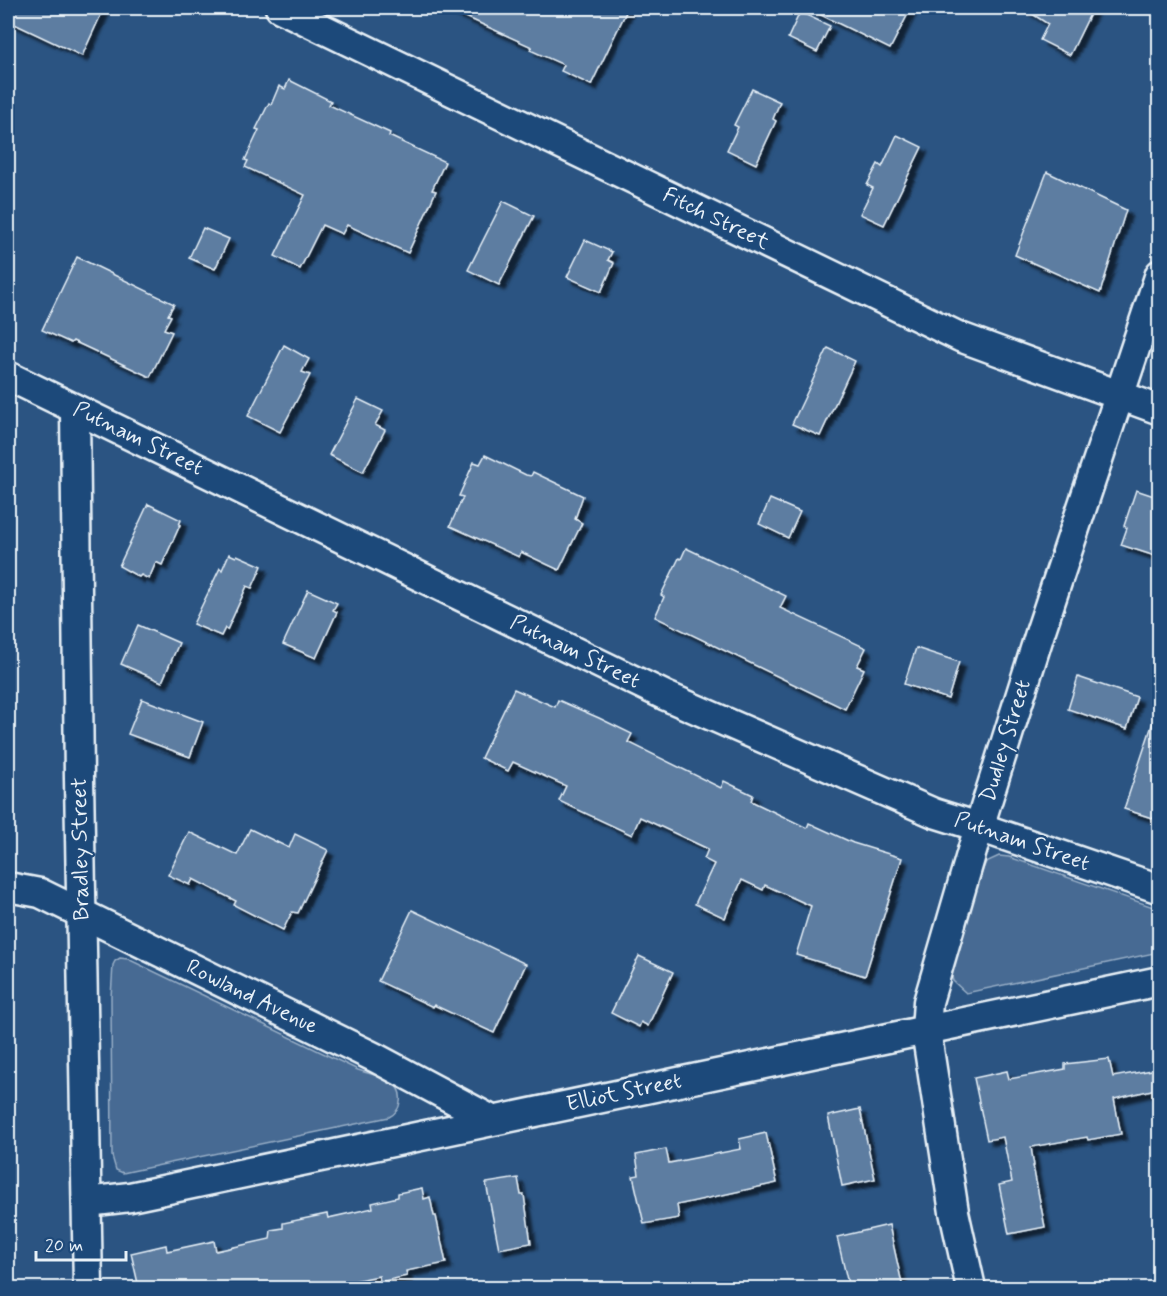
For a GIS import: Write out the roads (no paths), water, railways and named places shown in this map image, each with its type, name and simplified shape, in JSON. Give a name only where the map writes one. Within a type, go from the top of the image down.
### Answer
[{"type":"street","name":"Fitch Street","points":[[280,8],[960,337],[1119,397],[1160,410]]},
{"type":"street","name":"Dudley Street","points":[[971,1288],[954,1212],[926,1030],[928,1002],[1041,630],[1160,274]]},
{"type":"street","name":"Putnam Street","points":[[8,376],[666,696],[934,813],[1160,889]]},
{"type":"street","name":"Bradley Street","points":[[75,409],[88,1288]]},
{"type":"street","name":"Rowland Avenue","points":[[8,887],[40,894],[82,914],[376,1058],[492,1120]]},
{"type":"street","name":"Elliot Street","points":[[87,1202],[130,1197],[1160,981]]}]
